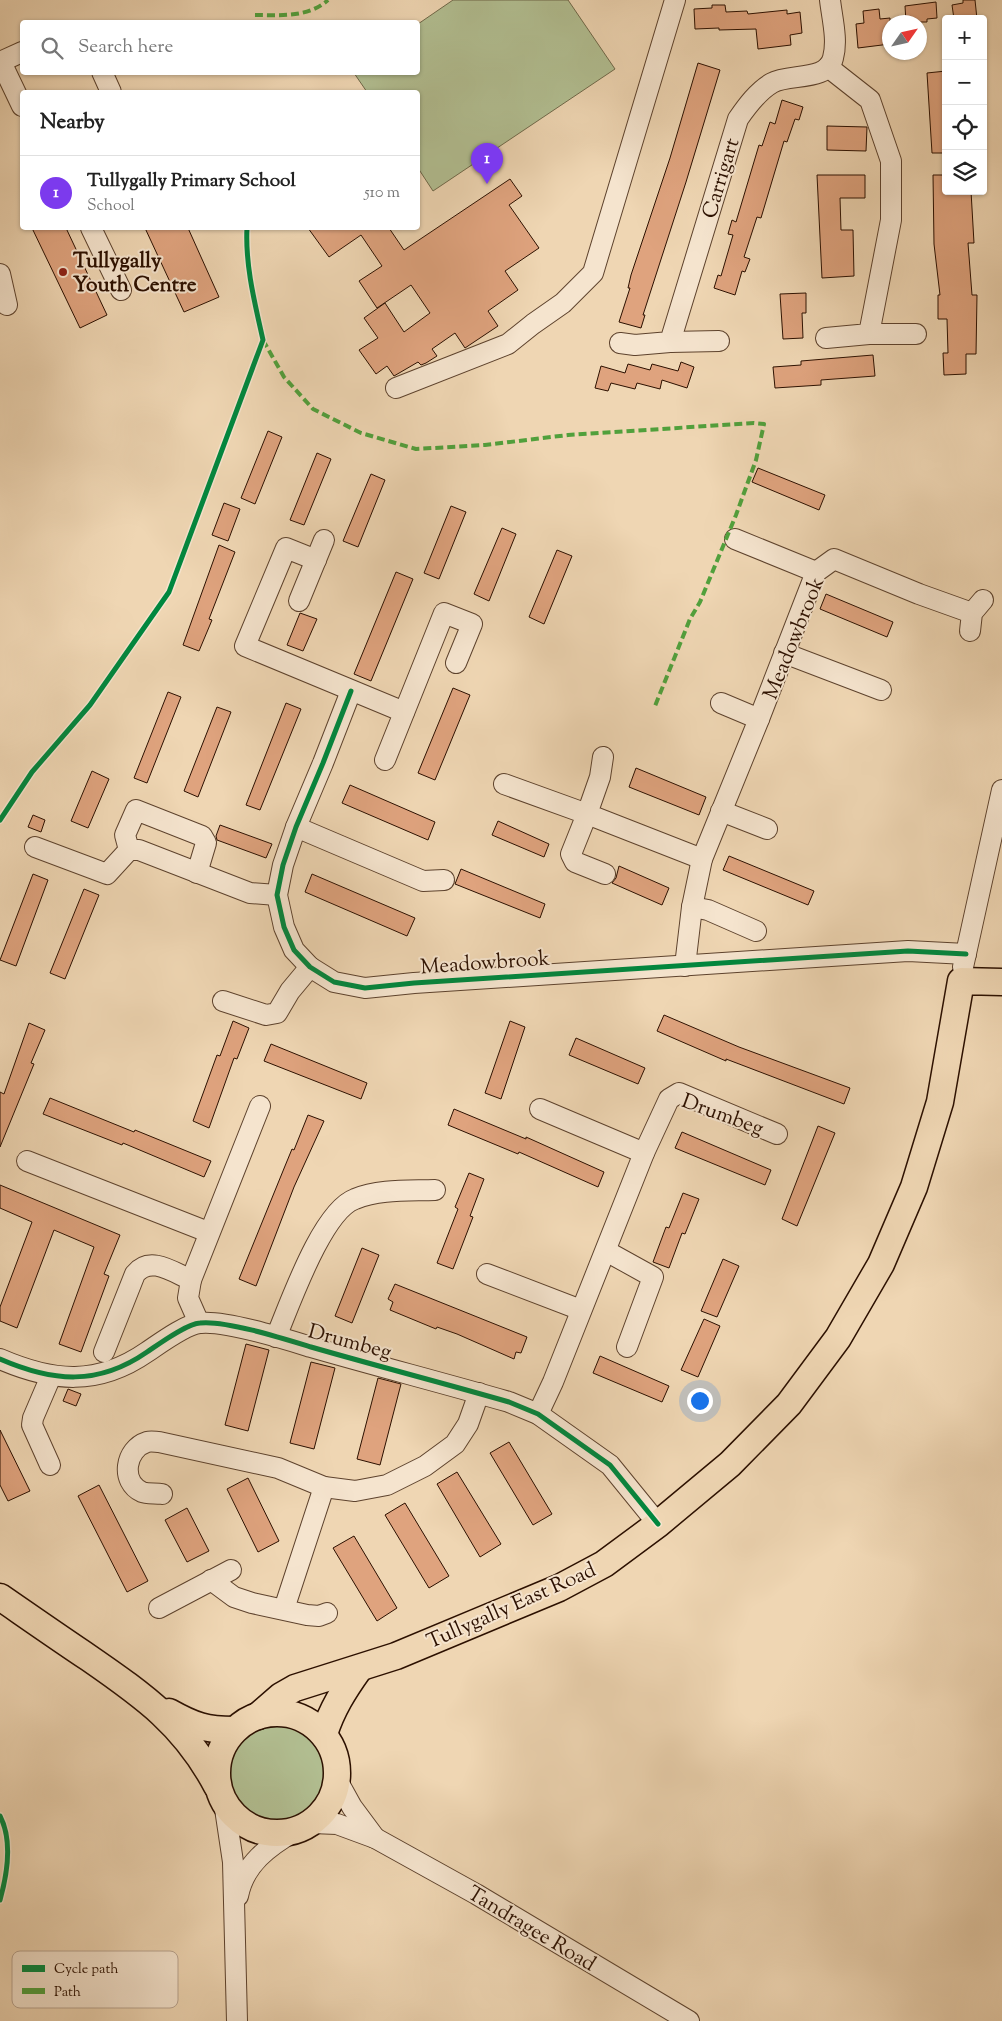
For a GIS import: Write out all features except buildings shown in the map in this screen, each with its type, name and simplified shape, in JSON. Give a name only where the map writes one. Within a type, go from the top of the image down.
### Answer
[{"type":"main road","points":[[961,981],[1002,982]]},
{"type":"main road","name":"Tullygally East Road","points":[[258,1716],[281,1696],[295,1688],[405,1652],[559,1588],[604,1564],[658,1524],[730,1464],[788,1404],[838,1338],[881,1264],[914,1187],[940,1102],[961,981]]},
{"type":"main road","points":[[0,1597],[151,1702],[191,1725],[213,1730],[234,1730]]},
{"type":"main road","points":[[324,1734],[340,1696],[359,1668]]},
{"type":"main road","points":[[151,1702],[177,1727],[197,1751],[221,1796],[232,1814],[243,1823],[259,1831],[277,1834],[304,1827],[325,1810],[333,1796],[337,1780],[335,1756],[332,1748],[324,1734],[312,1724],[299,1717],[286,1713],[258,1716],[234,1730],[218,1758],[216,1773],[221,1796]]},
{"type":"street","points":[[396,388],[508,344],[563,303],[593,273],[675,0]]},
{"type":"street","points":[[830,0],[835,48],[833,60],[828,67],[870,100],[891,161],[891,220],[869,334]]},
{"type":"street","points":[[20,53],[0,62],[20,102]]},
{"type":"street","name":"Carrigart","points":[[670,342],[738,120],[746,106],[772,83],[783,78],[820,73],[828,67]]},
{"type":"street","points":[[103,75],[110,90]]},
{"type":"street","points":[[92,230],[121,290]]},
{"type":"street","points":[[0,274],[7,305]]},
{"type":"street","points":[[826,338],[869,334],[916,334]]},
{"type":"street","points":[[620,343],[635,345],[719,341]]},
{"type":"street","points":[[735,539],[816,572]]},
{"type":"street","points":[[299,601],[324,540]]},
{"type":"street","points":[[316,560],[286,548],[245,646],[404,712]]},
{"type":"street","name":"Meadowbrook","points":[[685,966],[692,907],[702,859],[816,572],[834,559],[919,594],[975,614]]},
{"type":"street","points":[[385,760],[444,613],[472,624],[456,663]]},
{"type":"street","points":[[784,653],[881,690]]},
{"type":"street","name":"Meadowbrook","points":[[352,691],[296,827],[283,865],[277,895],[284,927],[294,950],[310,967],[334,982],[365,988],[414,983],[908,950],[966,954]]},
{"type":"street","points":[[722,703],[759,719]]},
{"type":"street","points":[[603,757],[600,778],[571,854],[575,862],[605,874]]},
{"type":"street","points":[[504,784],[702,859]]},
{"type":"street","name":"Tullygally East Road","points":[[961,981],[1002,790]]},
{"type":"street","points":[[128,850],[125,835],[136,810],[202,836],[206,842],[197,873]]},
{"type":"street","points":[[721,811],[767,829]]},
{"type":"street","points":[[296,827],[423,881],[444,880]]},
{"type":"street","points":[[35,847],[107,874],[128,850],[138,850],[250,893],[277,895]]},
{"type":"street","points":[[692,907],[708,910],[756,931]]},
{"type":"street","points":[[223,1001],[266,1015],[277,1012],[290,991],[310,967]]},
{"type":"street","name":"Drumbeg","points":[[538,1414],[554,1382],[644,1153],[669,1099],[679,1093],[777,1134]]},
{"type":"street","points":[[199,1323],[188,1298],[191,1280],[208,1232],[260,1106]]},
{"type":"street","points":[[540,1109],[644,1153]]},
{"type":"street","points":[[27,1161],[208,1232]]},
{"type":"street","name":"Drumbeg","points":[[276,1337],[320,1234],[336,1213],[354,1199],[390,1192],[435,1190]]},
{"type":"street","points":[[606,1251],[653,1277],[627,1347]]},
{"type":"street","points":[[104,1352],[139,1268],[147,1264],[157,1265],[191,1280]]},
{"type":"street","points":[[488,1274],[581,1310]]},
{"type":"street","name":"Drumbeg","points":[[0,1359],[29,1371],[51,1376],[83,1377],[106,1373],[136,1360],[166,1339],[199,1323],[222,1324],[276,1337],[479,1393],[509,1402],[538,1414],[610,1465],[658,1524]]},
{"type":"street","points":[[50,1465],[32,1425],[33,1418],[51,1376]]},
{"type":"street","points":[[162,1494],[142,1492],[130,1482],[127,1472],[127,1465],[134,1451],[147,1442],[159,1442],[278,1468],[324,1487],[355,1491],[387,1485],[425,1466],[455,1444],[468,1424],[479,1393]]},
{"type":"street","points":[[284,1609],[324,1487]]},
{"type":"street","points":[[159,1608],[231,1570]]},
{"type":"street","points":[[211,1580],[234,1597],[252,1604],[307,1615],[319,1616],[326,1613]]},
{"type":"street","name":"Tandragee Road","points":[[337,1780],[352,1807],[375,1838]]},
{"type":"street","points":[[221,1796],[234,1862],[237,2021]]},
{"type":"street","name":"Tandragee Road","points":[[304,1827],[337,1824],[375,1838],[476,1894],[688,2021]]},
{"type":"street","points":[[235,1908],[239,1889],[257,1857],[274,1843],[304,1827]]},
{"type":"green space","points":[[453,0],[568,0],[615,69],[433,191],[420,171],[420,90],[366,90],[355,75],[420,75],[420,23]]},
{"type":"green space","points":[[275,1724],[294,1728],[310,1738],[320,1754],[324,1773],[320,1792],[310,1808],[294,1818],[275,1822],[256,1818],[240,1808],[230,1792],[226,1773],[230,1754],[240,1738],[256,1728]]},
{"type":"marked path","points":[[255,15],[303,13],[320,6],[328,0]]},
{"type":"marked path","points":[[263,340],[284,377],[313,409],[361,433],[416,449],[485,445],[568,435],[754,423],[764,424],[756,460],[736,515],[700,602],[690,619],[655,706]]},
{"type":"cycle path","points":[[0,820],[32,772],[90,705],[169,592],[263,340],[249,270],[247,230]]},
{"type":"cycle path","points":[[351,691],[296,827],[283,865],[277,895],[284,927],[294,950],[310,967],[334,982],[365,988],[414,983],[908,951],[966,954]]},
{"type":"cycle path","points":[[0,1359],[38,1372],[75,1377],[111,1371],[129,1363],[194,1324],[224,1324],[255,1331],[509,1402],[538,1414],[610,1465],[658,1524]]},
{"type":"cycle path","points":[[0,1816],[8,1847],[7,1869],[0,1900]]},
{"type":"place","name":"Tullygally Primary School","points":[[487,184]]},
{"type":"place","name":"Tullygally Youth Centre","points":[[63,272]]}]
